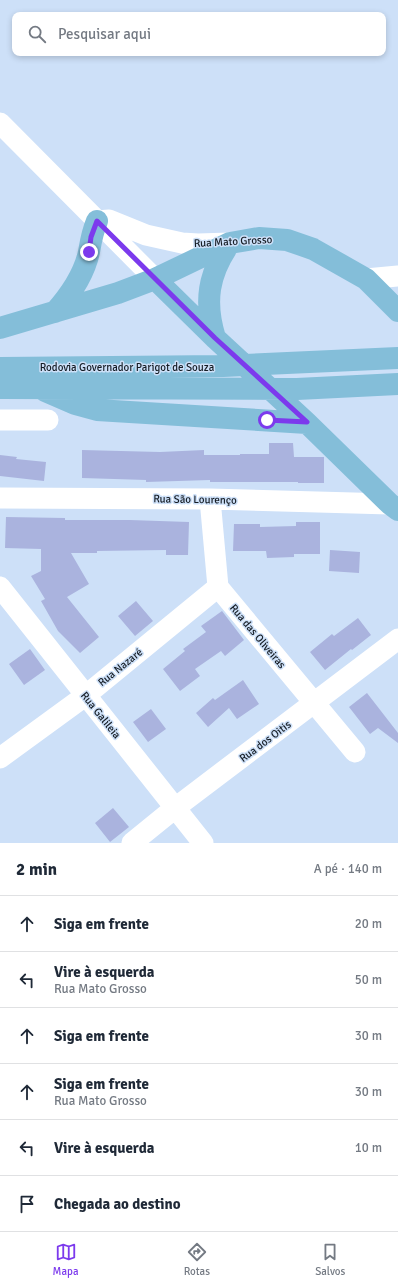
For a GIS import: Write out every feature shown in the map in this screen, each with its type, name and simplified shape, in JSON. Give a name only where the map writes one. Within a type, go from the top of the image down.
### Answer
[{"type":"main road","points":[[55,312],[72,291],[79,279],[89,252],[91,237],[97,221]]},
{"type":"main road","name":"Rua Mato Grosso","points":[[230,243],[258,238],[273,238],[300,244],[325,255],[366,279],[398,311]]},
{"type":"main road","points":[[0,328],[118,293],[155,279],[230,243]]},
{"type":"main road","points":[[215,338],[210,323],[208,308],[209,292],[212,277],[217,265],[230,243]]},
{"type":"main road","points":[[155,279],[215,338],[307,422],[395,507]]},
{"type":"main road","name":"Rodovia Governador Parigot de Souza","points":[[0,368],[223,366],[398,358]]},
{"type":"main road","name":"Rodovia Governador Parigot de Souza","points":[[0,388],[298,389],[398,384]]},
{"type":"main road","points":[[39,388],[75,404],[98,410],[307,422]]},
{"type":"street","points":[[0,123],[155,279]]},
{"type":"street","name":"Rua Mato Grosso","points":[[97,221],[109,220],[146,235],[182,243],[230,243]]},
{"type":"street","points":[[366,279],[398,276]]},
{"type":"street","points":[[0,420],[48,420]]},
{"type":"street","name":"Rua São Lourenço","points":[[0,498],[210,499],[395,507]]},
{"type":"street","points":[[210,499],[218,588]]},
{"type":"street","name":"Rua Galileia","points":[[0,586],[202,843]]},
{"type":"street","name":"Rua Nazaré","points":[[0,758],[85,696],[218,588]]},
{"type":"street","name":"Rua das Oliveiras","points":[[218,588],[355,752]]},
{"type":"street","name":"Rua dos Oitis","points":[[132,843],[175,808],[398,639]]},
{"type":"building","points":[[269,443],[293,443],[294,457],[324,457],[324,483],[210,482],[210,480],[146,482],[146,480],[82,478],[82,450],[160,452],[204,450],[204,455],[269,454]]},
{"type":"building","points":[[0,455],[17,457],[16,459],[46,462],[44,481],[0,476]]},
{"type":"building","points":[[6,517],[65,518],[65,520],[189,522],[188,555],[166,555],[166,550],[71,553],[89,584],[67,597],[99,637],[80,653],[58,631],[41,601],[45,599],[31,576],[41,571],[41,549],[5,548]]},
{"type":"building","points":[[296,522],[320,522],[320,554],[294,554],[294,557],[267,558],[266,551],[233,551],[234,524],[260,524],[260,527],[296,526]]},
{"type":"building","points":[[330,550],[360,552],[359,573],[329,571]]},
{"type":"building","points":[[136,601],[153,621],[135,636],[118,616]]},
{"type":"building","points":[[222,611],[244,640],[225,656],[221,651],[195,669],[200,676],[180,691],[163,669],[185,651],[183,649],[206,632],[201,626]]},
{"type":"building","points":[[358,618],[371,635],[325,670],[310,652],[332,634],[334,636]]},
{"type":"building","points":[[30,649],[45,670],[24,685],[9,664]]},
{"type":"building","points":[[243,680],[259,704],[237,719],[229,708],[208,727],[196,713],[213,698],[215,700]]},
{"type":"building","points":[[367,693],[398,733],[398,743],[378,728],[370,734],[349,707]]},
{"type":"building","points":[[151,709],[166,729],[148,742],[133,722]]},
{"type":"building","points":[[113,808],[129,827],[110,842],[95,823]]},
{"type":"route","points":[[89,252],[91,237],[97,221],[215,338],[307,422],[267,420]]}]
